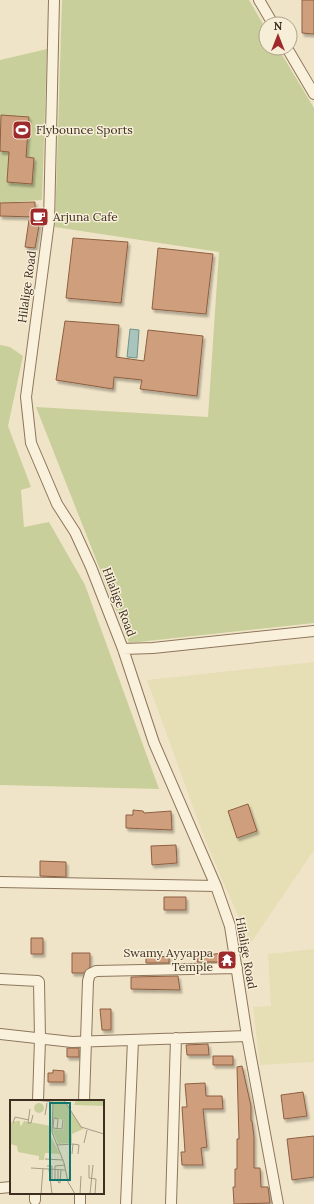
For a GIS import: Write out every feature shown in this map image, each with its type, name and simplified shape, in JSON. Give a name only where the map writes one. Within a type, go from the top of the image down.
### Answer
[{"type":"street","name":"Hilalige Road","points":[[54,0],[49,222],[26,397],[31,443],[57,504],[75,532],[91,567],[123,649],[154,743],[216,886],[230,926],[247,1036],[278,1204]]},
{"type":"street","points":[[259,0],[268,16]]},
{"type":"street","points":[[292,56],[314,94]]},
{"type":"street","points":[[123,649],[153,648],[314,630]]},
{"type":"street","points":[[0,882],[216,886]]},
{"type":"street","points":[[84,1100],[88,981],[90,974],[96,971],[237,968]]},
{"type":"street","points":[[0,979],[39,982],[40,1038],[38,1100]]},
{"type":"street","points":[[0,1034],[86,1041],[247,1036]]},
{"type":"street","points":[[171,1204],[176,1038]]},
{"type":"street","points":[[126,1204],[133,1040]]},
{"type":"street","points":[[0,1188],[10,1187]]},
{"type":"shaded area","points":[[314,662],[314,850],[250,944],[204,837],[147,680]]},
{"type":"shaded area","points":[[314,949],[314,1062],[260,1065],[253,1007],[271,1006],[268,954]]},
{"type":"green space","points":[[62,0],[249,0],[258,16],[258,56],[283,56],[314,108],[314,623],[129,643],[36,407],[208,417],[219,252],[55,227]]},
{"type":"green space","name":"Flybounce Sports","points":[[47,49],[42,200],[0,203],[0,60]]},
{"type":"green space","points":[[0,345],[10,347],[23,356],[8,426],[31,487],[21,490],[24,527],[49,522],[85,585],[159,789],[0,785]]},
{"type":"water","points":[[130,329],[139,330],[137,358],[127,357]]},
{"type":"building","points":[[302,0],[314,0],[314,34],[302,33]]},
{"type":"building","points":[[1,115],[29,117],[26,157],[34,158],[32,184],[7,182],[9,152],[0,151]]},
{"type":"building","points":[[35,202],[35,217],[0,216],[0,203]]},
{"type":"building","points":[[29,220],[40,220],[35,248],[25,247]]},
{"type":"building","points":[[73,238],[128,242],[121,303],[66,298]]},
{"type":"building","points":[[158,248],[213,254],[206,314],[152,309]]},
{"type":"building","points":[[65,321],[119,325],[116,357],[144,361],[148,330],[203,336],[197,396],[140,389],[142,380],[114,377],[113,389],[56,380]]},
{"type":"building","points":[[248,804],[257,831],[237,838],[228,811]]},
{"type":"building","points":[[133,810],[143,811],[144,813],[171,811],[172,830],[126,828],[126,815],[133,815]]},
{"type":"building","points":[[176,845],[177,863],[152,865],[151,846]]},
{"type":"building","points":[[40,861],[66,862],[66,877],[40,876]]},
{"type":"building","points":[[164,897],[186,897],[186,910],[164,910]]},
{"type":"building","points":[[31,938],[43,938],[43,954],[31,954]]},
{"type":"building","points":[[72,953],[90,953],[90,967],[84,973],[72,973]]},
{"type":"building","points":[[224,953],[224,962],[197,962],[197,956]]},
{"type":"building","points":[[169,956],[169,963],[146,963],[146,958]]},
{"type":"building","points":[[178,976],[180,990],[131,989],[131,977]]},
{"type":"building","points":[[100,1009],[111,1009],[111,1030],[102,1030]]},
{"type":"building","points":[[208,1044],[209,1055],[187,1055],[186,1045]]},
{"type":"building","points":[[67,1048],[79,1048],[79,1057],[67,1057]]},
{"type":"building","points":[[213,1056],[233,1056],[233,1065],[213,1065]]},
{"type":"building","points":[[242,1066],[251,1106],[251,1121],[254,1137],[254,1168],[260,1168],[261,1187],[268,1187],[270,1203],[234,1204],[233,1187],[235,1187],[235,1169],[237,1169],[237,1139],[239,1139],[237,1067]]},
{"type":"building","points":[[53,1070],[64,1071],[64,1082],[48,1082],[48,1073],[53,1073]]},
{"type":"building","points":[[205,1083],[206,1096],[222,1096],[223,1109],[203,1109],[207,1147],[201,1148],[203,1165],[182,1165],[181,1152],[185,1152],[182,1107],[187,1107],[185,1084]]},
{"type":"building","points":[[303,1092],[307,1116],[284,1119],[281,1095]]},
{"type":"building","points":[[314,1136],[314,1177],[292,1180],[287,1139]]},
{"type":"place","name":"Flybounce Sports","points":[[22,130]]},
{"type":"place","name":"Arjuna Cafe","points":[[39,217]]},
{"type":"place","name":"Swamy Ayyappa Temple","points":[[227,960]]}]
